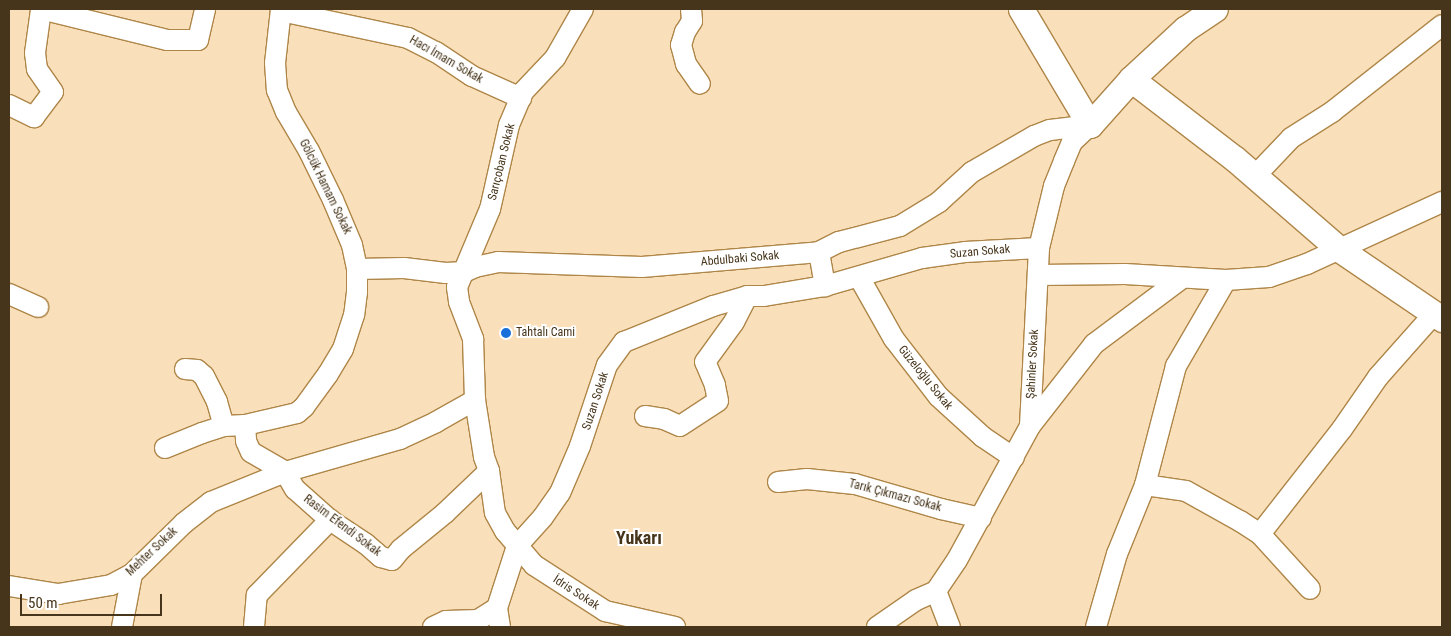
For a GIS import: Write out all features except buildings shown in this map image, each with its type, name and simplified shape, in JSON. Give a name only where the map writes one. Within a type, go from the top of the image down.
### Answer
[{"type":"street","points":[[9,105],[34,117],[53,92],[37,69],[35,53],[41,10],[75,16],[167,40],[198,40],[205,9]]},
{"type":"street","name":"Sarıçoban Sokak","points":[[464,272],[490,209],[509,125],[523,92],[554,58],[583,9]]},
{"type":"street","points":[[691,9],[692,21],[685,32],[681,45],[686,64],[700,84]]},
{"type":"street","points":[[1021,9],[1090,125],[1131,79],[1185,29],[1215,9]]},
{"type":"street","name":"Hacı İmam Sokak","points":[[281,10],[408,38],[436,52],[472,76],[521,98]]},
{"type":"street","name":"Gölcük Hamam Sokak","points":[[165,448],[202,432],[224,426],[246,425],[297,413],[311,398],[343,348],[354,315],[357,269],[352,245],[333,200],[309,151],[286,112],[277,90],[274,63],[281,10]]},
{"type":"street","points":[[1254,176],[1291,138],[1332,112],[1442,25]]},
{"type":"street","points":[[1131,79],[1254,176],[1339,249],[1438,317],[1378,377],[1342,428],[1260,534]]},
{"type":"street","name":"Şahinler Sokak","points":[[936,591],[957,560],[981,518],[1030,426],[1039,248],[1054,186],[1064,161],[1072,142],[1090,125]]},
{"type":"street","name":"Abdulbaki Sokak","points":[[357,269],[404,268],[446,273],[464,272],[475,267],[498,262],[642,267],[819,252],[839,242],[900,226],[940,202],[972,172],[1034,136],[1050,130],[1090,125]]},
{"type":"street","points":[[1038,276],[1125,274],[1181,279],[1226,280],[1269,277],[1307,264],[1442,202]]},
{"type":"street","name":"Suzan Sokak","points":[[517,546],[544,516],[560,493],[580,446],[607,365],[624,342],[713,306],[747,296],[764,296],[825,286],[860,277],[905,261],[922,258],[965,252],[1039,248]]},
{"type":"street","points":[[819,252],[825,286]]},
{"type":"street","points":[[464,272],[457,287],[459,302],[473,339],[475,400],[484,457],[489,471],[495,513],[505,531],[517,546],[497,608],[500,627]]},
{"type":"street","name":"Güzeloğlu Sokak","points":[[860,277],[894,339],[938,396],[983,437],[1014,458]]},
{"type":"street","points":[[1030,426],[1094,344],[1181,279]]},
{"type":"street","points":[[1096,627],[1117,554],[1145,485],[1176,366],[1226,280]]},
{"type":"street","points":[[9,294],[38,307]]},
{"type":"street","points":[[645,416],[664,419],[680,426],[718,401],[715,385],[705,362],[734,322],[747,296]]},
{"type":"street","points":[[185,369],[197,370],[204,376],[224,426]]},
{"type":"street","points":[[246,425],[246,440],[251,452],[285,472],[400,439],[436,422],[475,400]]},
{"type":"street","name":"Rasim Efendi Sokak","points":[[285,472],[295,489],[330,520],[366,544],[381,557],[392,560],[401,549],[445,513],[489,471]]},
{"type":"street","name":"Mehter Sokak","points":[[9,586],[58,594],[111,585],[132,574],[184,523],[211,502],[285,472]]},
{"type":"street","name":"Tarık Çıkmazı Sokak","points":[[778,482],[807,479],[855,484],[941,509],[981,518]]},
{"type":"street","points":[[1145,485],[1186,491],[1260,534],[1310,589]]},
{"type":"street","points":[[254,627],[258,595],[330,520]]},
{"type":"street","name":"İdris Sokak","points":[[517,546],[534,565],[604,611],[628,623],[675,627]]},
{"type":"street","points":[[122,627],[132,574]]},
{"type":"street","points":[[877,627],[910,603],[936,591],[950,627]]},
{"type":"street","points":[[434,627],[446,621],[478,620],[497,608]]},
{"type":"place","name":"Tahtalı Cami","points":[[506,333]]},
{"type":"district","name":"Yukarı","points":[[639,538]]}]
